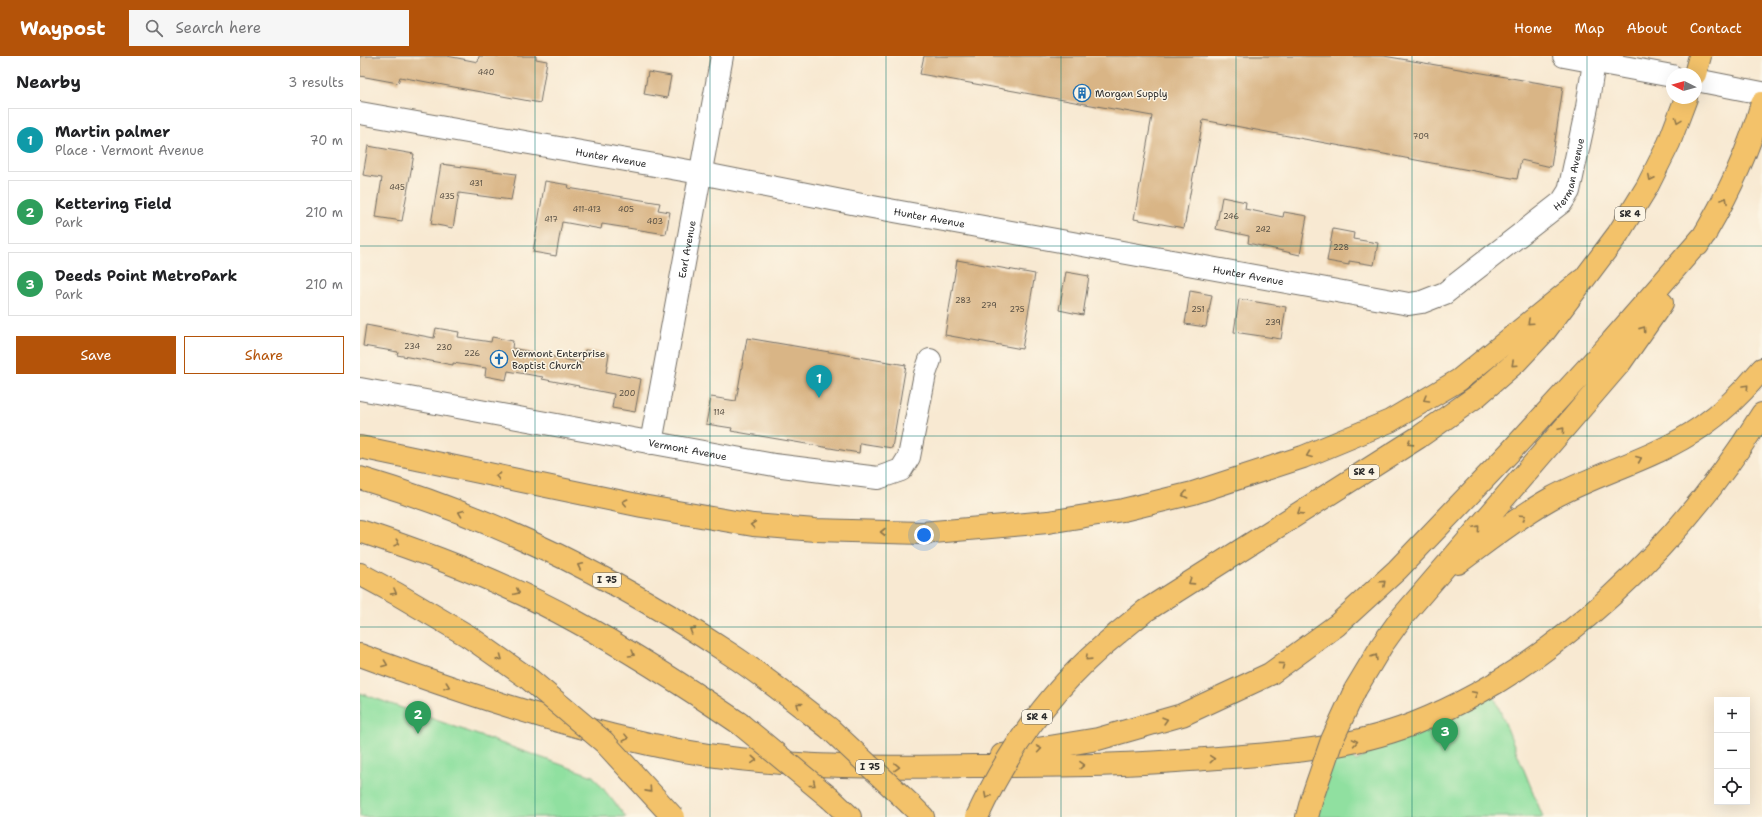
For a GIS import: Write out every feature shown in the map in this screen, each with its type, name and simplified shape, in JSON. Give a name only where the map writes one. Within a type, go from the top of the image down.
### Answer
[{"type":"highway","points":[[1697,68],[1700,56]]},
{"type":"highway","points":[[1310,807],[1332,740],[1355,690],[1382,645],[1402,617],[1620,363],[1665,298],[1727,197],[1744,159],[1762,103]]},
{"type":"highway","name":"SR 4","points":[[977,817],[995,781],[1011,755],[1047,704],[1086,660],[1145,611],[1419,437],[1477,396],[1516,362],[1545,331],[1618,234],[1647,187],[1669,143],[1684,104]]},
{"type":"highway","points":[[931,767],[1098,739],[1182,715],[1270,674],[1337,625],[1397,570],[1510,453],[1607,347],[1706,233]]},
{"type":"highway","points":[[360,447],[642,506],[753,525],[815,530],[922,533],[1048,522],[1123,510],[1192,493],[1303,457],[1390,421],[1459,380],[1582,280]]},
{"type":"highway","points":[[1434,580],[1549,500],[1586,481],[1652,453],[1700,428],[1723,410],[1762,369]]},
{"type":"highway","points":[[360,654],[520,711],[652,745],[740,759],[845,766],[931,767],[1128,765],[1296,751],[1359,741],[1413,724],[1490,686],[1523,665],[1573,629],[1620,588],[1657,552],[1704,499],[1741,449],[1762,414]]},
{"type":"highway","name":"I 75","points":[[360,478],[484,522],[542,547],[597,574],[646,601],[731,655],[830,729],[917,811]]},
{"type":"highway","points":[[360,531],[412,548],[516,592],[574,620],[636,656],[739,723],[831,799],[850,817]]},
{"type":"highway","points":[[360,574],[468,636],[529,679],[604,742],[673,817]]},
{"type":"street","name":"Earl Avenue","points":[[651,443],[722,56]]},
{"type":"street","points":[[1564,56],[1595,59],[1666,75]]},
{"type":"street","name":"Herman Avenue","points":[[1488,259],[1562,202],[1569,191],[1587,107],[1595,59]]},
{"type":"street","points":[[1702,81],[1762,93]]},
{"type":"street","name":"Hunter Avenue","points":[[360,113],[700,173],[879,208],[1409,304],[1422,302],[1439,296],[1488,259]]},
{"type":"street","name":"Vermont Avenue","points":[[360,389],[774,465],[878,478],[887,477],[901,470],[909,457],[925,374],[930,360]]},
{"type":"green space","points":[[1490,686],[1543,817],[1315,817],[1332,740],[1356,761]]},
{"type":"green space","points":[[360,693],[593,776],[626,817],[360,817]]},
{"type":"building","points":[[360,56],[447,56],[478,62],[479,56],[536,56],[536,59],[547,61],[540,103],[400,77],[398,83],[360,76]]},
{"type":"building","points":[[924,56],[1384,56],[1563,87],[1551,167],[1521,160],[1517,179],[1203,120],[1184,228],[1134,219],[1152,116],[920,74]]},
{"type":"building","points":[[648,72],[671,76],[667,98],[644,94]]},
{"type":"building","points":[[368,146],[414,154],[402,221],[376,217],[382,178],[363,175]]},
{"type":"building","points":[[441,164],[516,174],[511,200],[459,193],[453,228],[431,224]]},
{"type":"building","points":[[545,181],[569,185],[568,188],[660,203],[658,210],[670,212],[666,234],[602,224],[601,229],[562,222],[556,256],[533,252]]},
{"type":"building","points":[[1222,197],[1246,202],[1245,209],[1283,217],[1284,212],[1307,216],[1300,255],[1248,243],[1249,236],[1216,229]]},
{"type":"building","points":[[1333,229],[1354,233],[1353,239],[1378,243],[1374,265],[1349,261],[1349,265],[1327,261]]},
{"type":"building","points":[[957,260],[1035,274],[1022,349],[945,335]]},
{"type":"building","points":[[1066,272],[1089,276],[1083,315],[1059,310]]},
{"type":"building","points":[[1190,291],[1212,295],[1206,327],[1185,324]]},
{"type":"building","points":[[1239,299],[1286,307],[1281,339],[1234,332]]},
{"type":"building","points":[[366,325],[434,338],[436,328],[459,332],[458,337],[491,342],[492,337],[513,341],[512,348],[582,363],[585,350],[609,354],[606,372],[641,379],[635,412],[612,408],[614,394],[542,379],[543,377],[508,371],[506,380],[485,376],[486,368],[453,363],[453,365],[397,355],[398,352],[363,346]]},
{"type":"building","points":[[747,338],[906,365],[892,448],[860,443],[859,453],[731,431],[732,428],[706,424],[711,397],[736,401]]},
{"type":"place","name":"Morgan Supply","points":[[1082,93]]},
{"type":"place","name":"Vermont Enterprise Baptist Church","points":[[499,359]]},
{"type":"place","name":"Martin palmer","points":[[819,398]]},
{"type":"place","name":"Kettering Field","points":[[418,734]]},
{"type":"place","name":"Deeds Point MetroPark","points":[[1445,751]]}]
